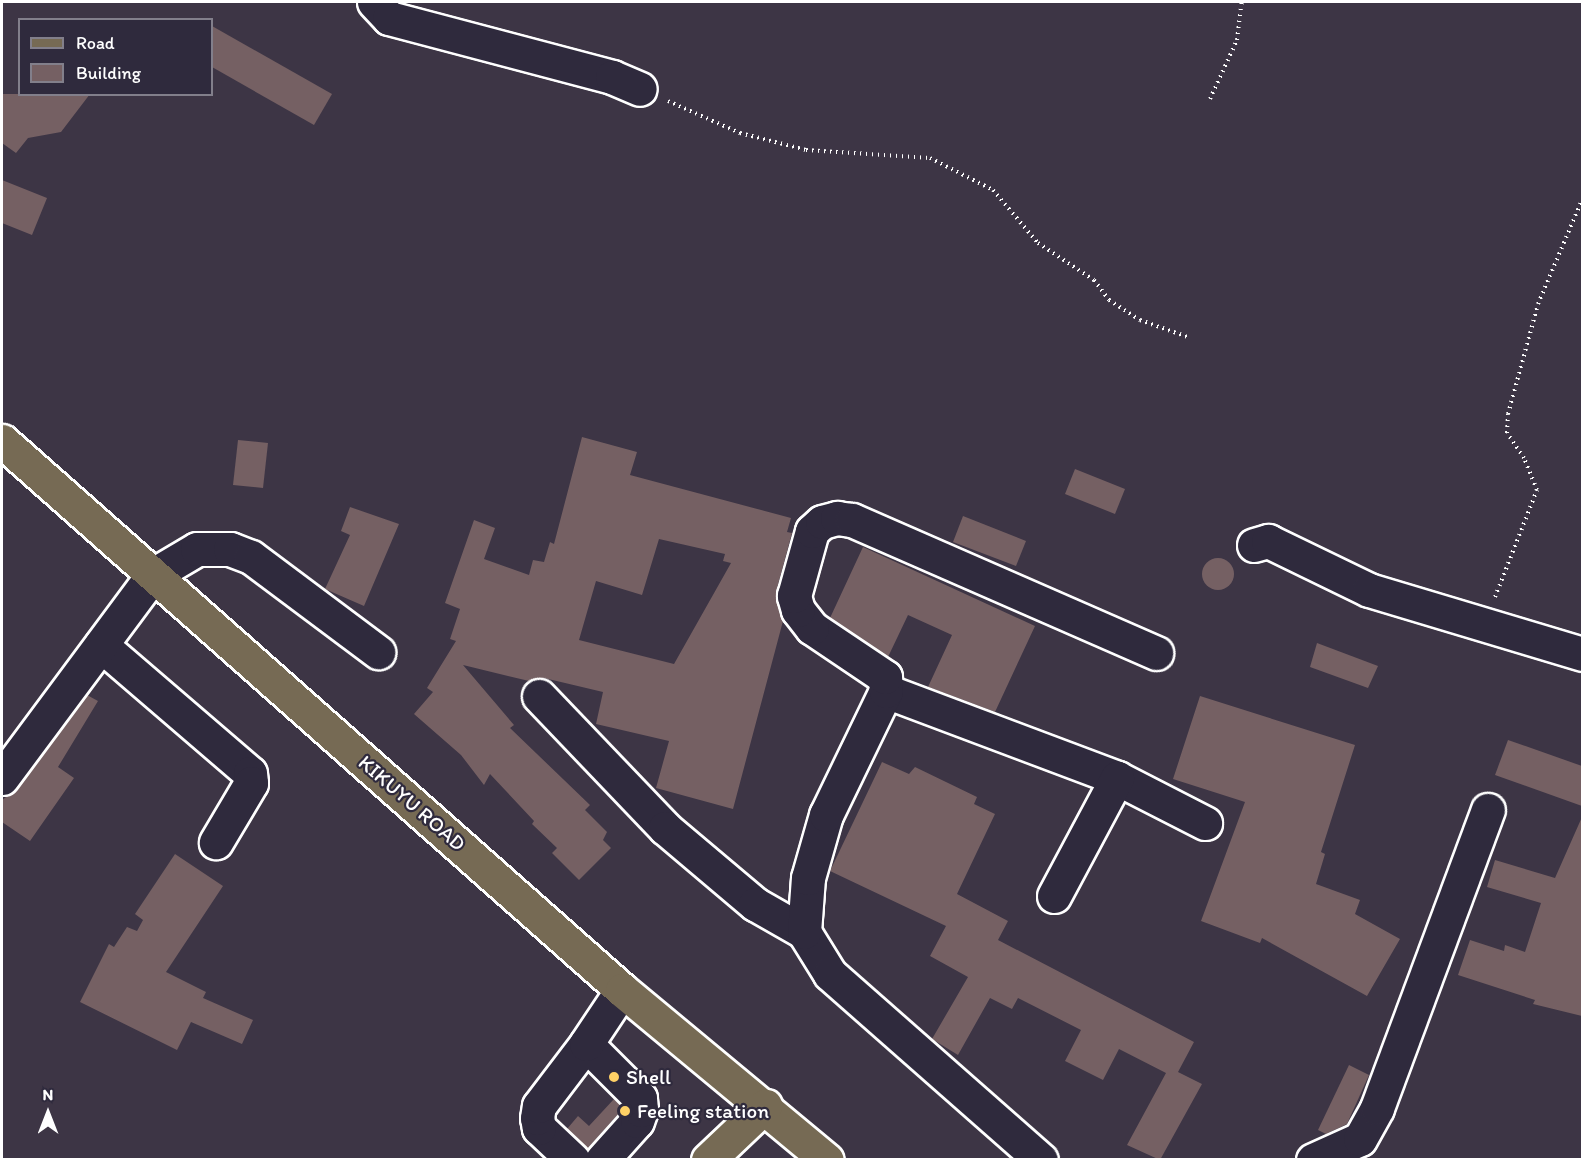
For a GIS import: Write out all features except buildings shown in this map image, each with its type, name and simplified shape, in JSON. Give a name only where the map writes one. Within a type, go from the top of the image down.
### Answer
[{"type":"main road","name":"KIKUYU ROAD","points":[[2,441],[622,990],[765,1106],[827,1160]]},
{"type":"main road","points":[[708,1160],[765,1106]]},
{"type":"street","points":[[374,2],[389,18],[612,77],[640,89]]},
{"type":"street","points":[[804,932],[808,878],[826,815],[886,691],[885,677],[812,628],[798,610],[794,596],[812,531],[822,522],[837,518],[852,520],[1156,652]]},
{"type":"street","points":[[1254,546],[1268,541],[1369,590],[1486,623],[1582,654]]},
{"type":"street","points":[[2,778],[153,574],[197,549],[231,549],[251,558],[378,652]]},
{"type":"street","points":[[100,645],[250,773],[251,783],[216,842]]},
{"type":"street","points":[[886,691],[1118,778],[1205,823]]},
{"type":"street","points":[[539,696],[665,828],[755,904],[804,932],[830,974],[1041,1160]]},
{"type":"street","points":[[1054,896],[1118,778]]},
{"type":"street","points":[[1313,1160],[1360,1139],[1377,1108],[1488,810]]},
{"type":"street","points":[[573,1160],[539,1128],[537,1118],[539,1106],[586,1044],[622,990]]},
{"type":"street","points":[[586,1044],[640,1098],[642,1110],[637,1121],[602,1160]]},
{"type":"path","points":[[1210,99],[1237,40],[1242,2]]},
{"type":"path","points":[[640,89],[740,133],[806,150],[930,158],[993,190],[1038,243],[1094,280],[1109,300],[1140,320],[1188,337]]},
{"type":"path","points":[[1486,623],[1536,490],[1524,458],[1507,433],[1508,414],[1538,304],[1582,200]]},
{"type":"place","name":"Shell","points":[[614,1077]]},
{"type":"place","name":"Feeling station","points":[[625,1111]]}]
